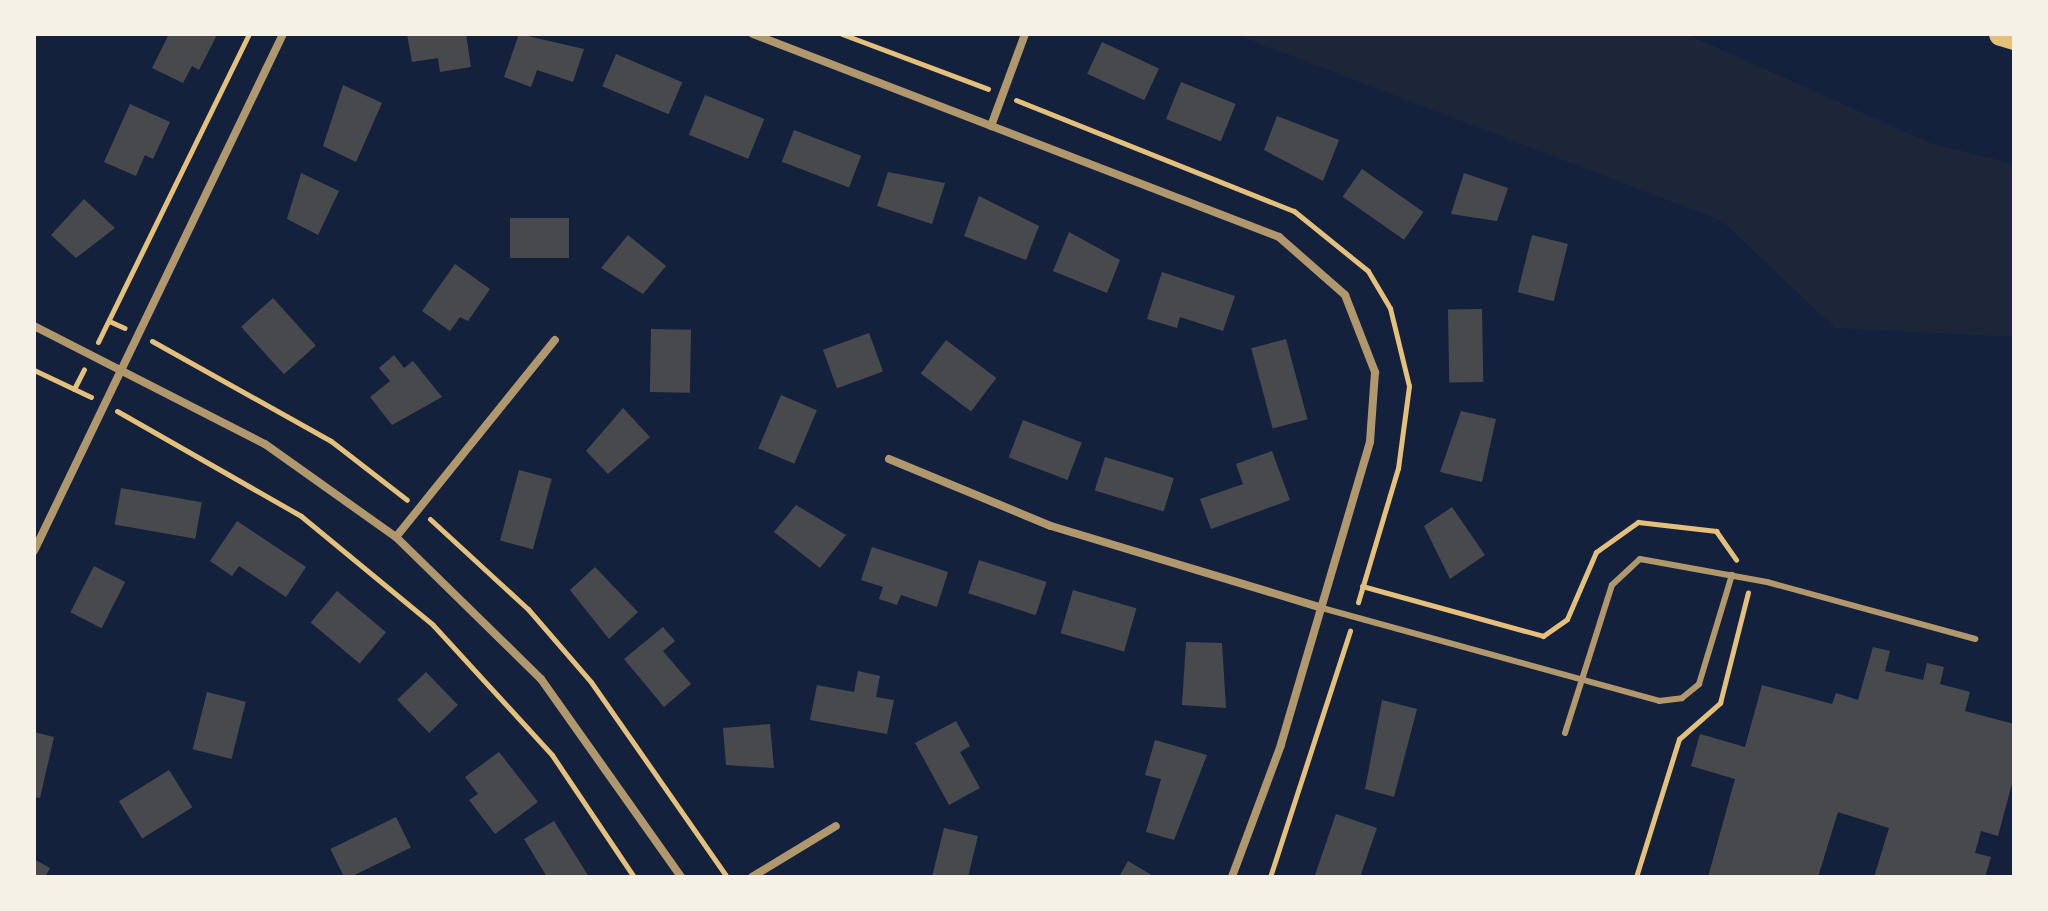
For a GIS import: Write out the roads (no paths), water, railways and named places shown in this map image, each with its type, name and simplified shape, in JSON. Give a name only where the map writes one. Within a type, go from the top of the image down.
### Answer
[{"type":"highway","points":[[2001,34],[2014,38]]},
{"type":"street","points":[[34,551],[283,34]]},
{"type":"street","points":[[753,34],[1279,237],[1345,295],[1375,372],[1374,413],[1322,608],[1232,877]]},
{"type":"street","points":[[991,126],[1025,34]]},
{"type":"street","points":[[34,326],[265,444],[396,537],[541,679],[681,877]]},
{"type":"street","points":[[396,537],[555,340]]},
{"type":"street","points":[[889,459],[1051,526],[1322,608]]},
{"type":"street","points":[[752,877],[836,826]]},
{"type":"lane","points":[[1565,733],[1612,585],[1640,559],[1743,577],[1975,639]]},
{"type":"lane","points":[[1322,608],[1579,682],[1659,701],[1682,698],[1707,665],[1732,575]]}]
